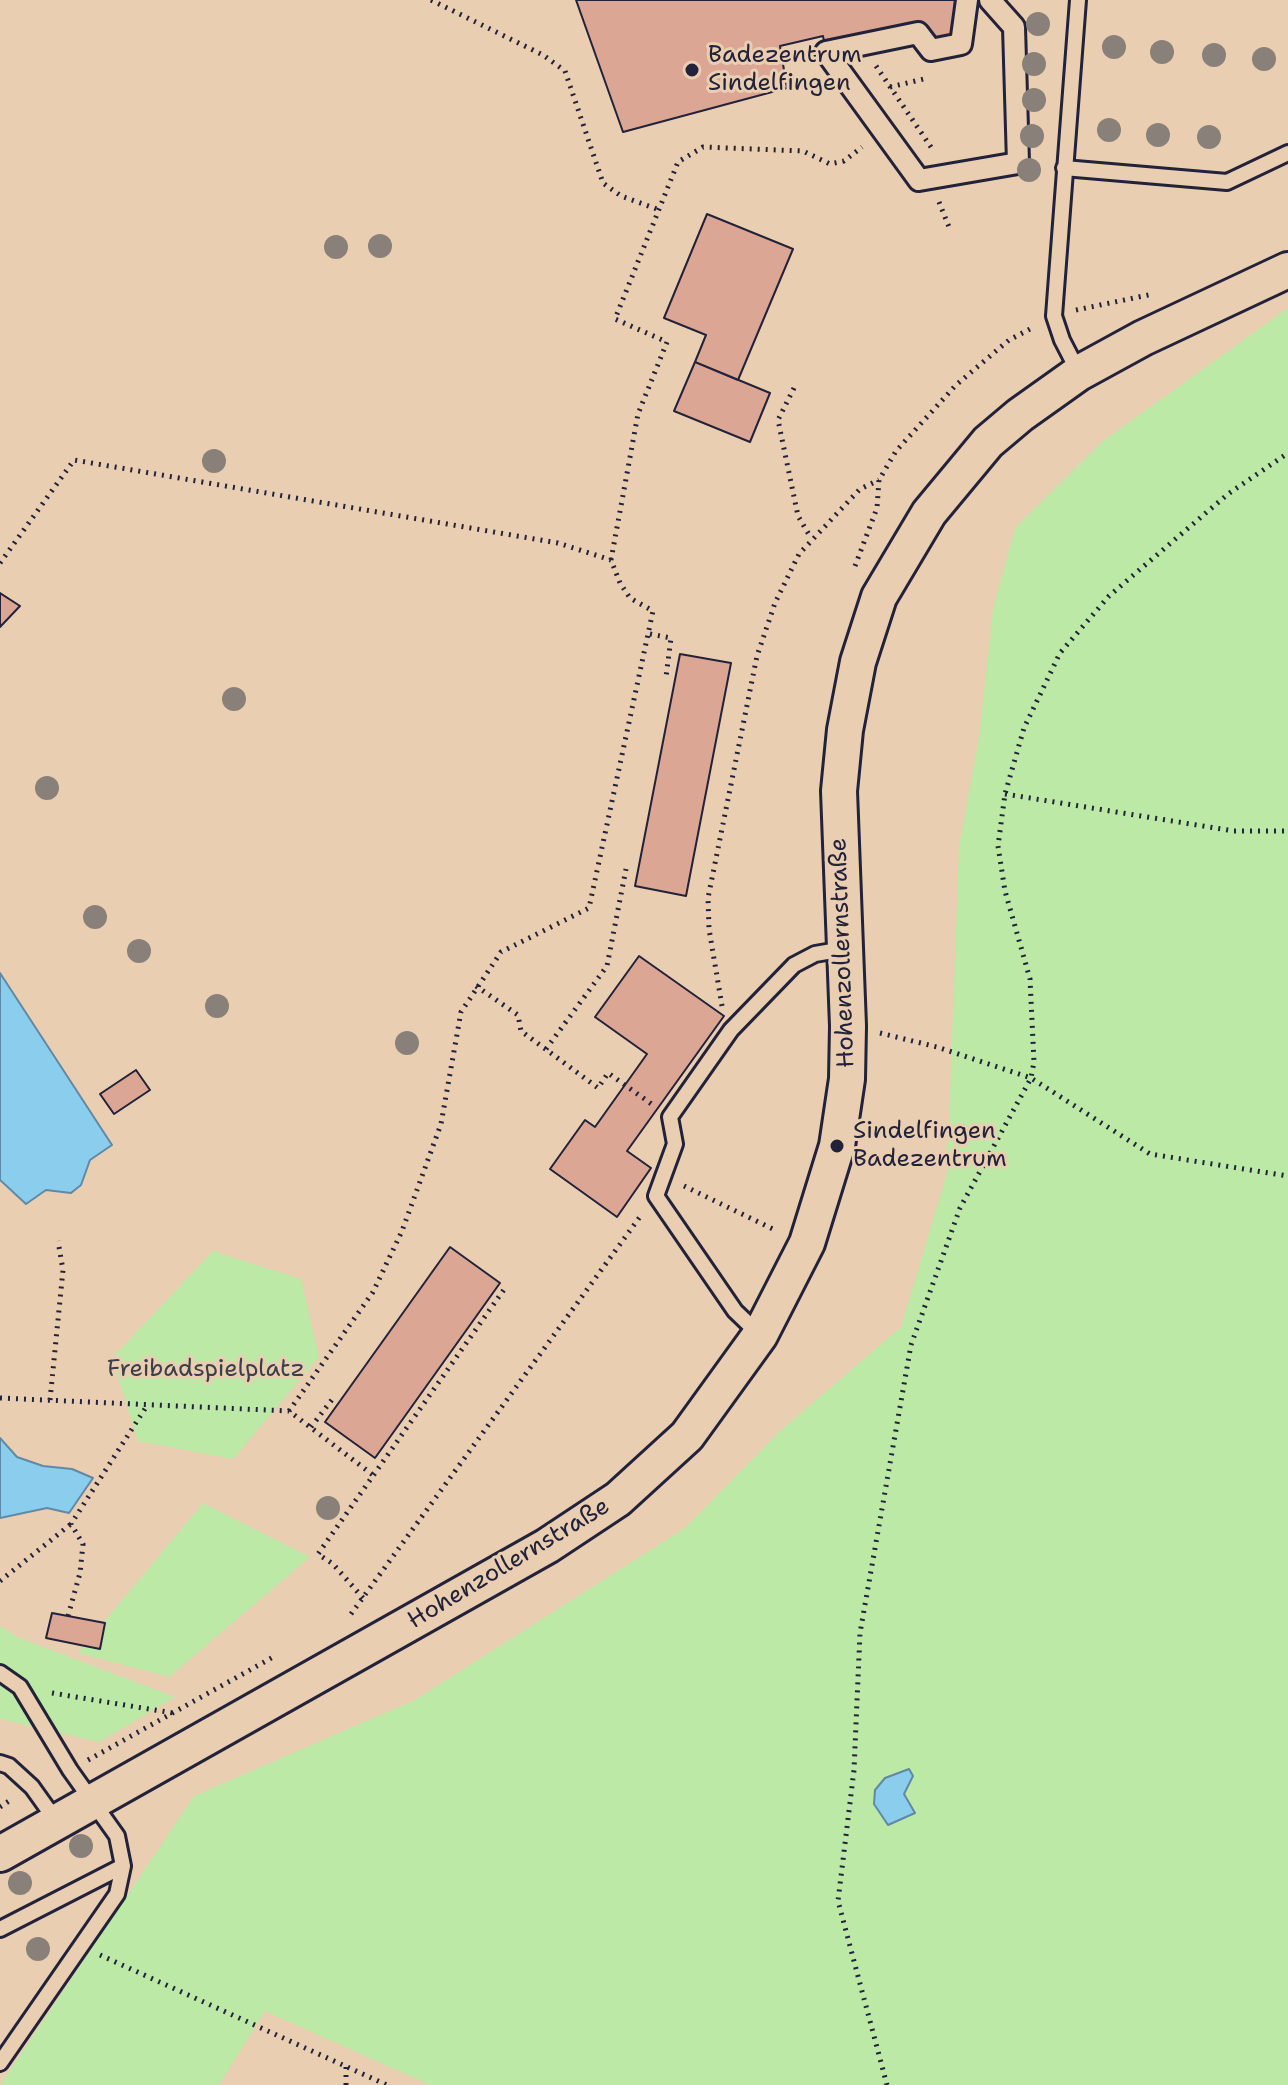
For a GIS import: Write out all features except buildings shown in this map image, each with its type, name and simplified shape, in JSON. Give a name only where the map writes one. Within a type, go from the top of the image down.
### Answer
[{"type":"street","points":[[967,0],[961,44],[931,50],[918,33],[826,52],[919,180],[1018,163],[1014,27],[990,0]]},
{"type":"street","name":"Hohenzollernstraße","points":[[0,1854],[547,1546],[618,1499],[687,1436],[760,1335],[807,1243],[837,1146],[847,1079],[848,1026],[839,791],[845,730],[858,662],[879,597],[929,513],[988,442],[1079,373],[1143,338],[1288,270]]},
{"type":"lane","points":[[1078,0],[1054,316],[1079,373]]},
{"type":"lane","points":[[1064,168],[1227,182],[1246,176],[1288,153]]},
{"type":"lane","points":[[760,1335],[735,1311],[656,1196],[675,1144],[670,1117],[731,1030],[794,965],[815,954],[844,949]]},
{"type":"lane","points":[[0,1673],[20,1687],[70,1770],[117,1836],[123,1866],[117,1894],[0,2063]]},
{"type":"lane","points":[[0,1763],[9,1766],[32,1787],[57,1822]]},
{"type":"lane","points":[[0,1929],[123,1866]]},
{"type":"path","points":[[431,0],[543,55],[565,71],[603,183],[621,196],[657,209]]},
{"type":"path","points":[[289,1411],[373,1292],[402,1231],[441,1124],[461,1012],[476,986],[501,952],[589,908],[653,611],[630,598],[611,560],[638,414],[667,342],[615,319],[678,162],[703,147],[803,151],[830,164],[844,161],[883,131]]},
{"type":"path","points":[[731,1030],[722,1008],[709,929],[713,871],[757,656],[775,603],[811,538],[860,489],[879,480],[896,451],[956,385],[1009,340],[1054,316],[1123,299]]},
{"type":"path","points":[[794,388],[778,420],[798,516],[811,538]]},
{"type":"path","points":[[887,2085],[838,1901],[854,1770],[860,1633],[911,1345],[960,1208],[1031,1078],[1034,1062],[1030,979],[1005,891],[998,846],[1005,794],[1024,728],[1060,653],[1109,596],[1228,494],[1288,453]]},
{"type":"path","points":[[0,563],[74,460],[558,543],[611,560]]},
{"type":"path","points":[[650,634],[671,638],[666,677]]},
{"type":"path","points":[[1005,794],[1234,831],[1288,831]]},
{"type":"path","points":[[546,1049],[607,966],[626,869]]},
{"type":"path","points":[[476,986],[518,1015],[521,1031],[598,1088],[608,1073],[657,1108]]},
{"type":"path","points":[[848,1026],[937,1047],[1031,1078],[1150,1154],[1288,1176]]},
{"type":"path","points":[[700,1194],[807,1243]]},
{"type":"path","points":[[351,1614],[656,1196]]},
{"type":"path","points":[[768,1242],[778,1217]]},
{"type":"path","points":[[50,1400],[63,1270],[58,1241]]},
{"type":"path","points":[[363,1598],[333,1564],[318,1554],[505,1288]]},
{"type":"path","points":[[311,1427],[334,1397]]},
{"type":"path","points":[[0,1398],[289,1411],[373,1475]]},
{"type":"path","points":[[0,1581],[71,1524],[149,1403]]},
{"type":"path","points":[[68,1616],[80,1573],[83,1544],[71,1524]]},
{"type":"path","points":[[337,1622],[372,1604]]},
{"type":"path","points":[[70,1770],[282,1652]]},
{"type":"path","points":[[20,1687],[173,1713]]},
{"type":"path","points":[[0,1807],[6,1802]]},
{"type":"path","points":[[81,1947],[387,2085]]},
{"type":"path","points":[[346,2067],[346,2085]]},
{"type":"green space","points":[[1288,308],[1288,2085],[430,2085],[265,2011],[219,2085],[0,2085],[194,1796],[415,1700],[685,1528],[779,1432],[901,1327],[947,1173],[959,847],[979,737],[993,609],[1015,528],[1103,441]]},
{"type":"green space","name":"Freibadspielplatz","points":[[213,1251],[301,1279],[319,1357],[233,1459],[138,1441],[112,1358]]},
{"type":"green space","points":[[203,1503],[310,1557],[169,1677],[78,1653]]},
{"type":"green space","points":[[0,1626],[17,1637],[175,1697],[99,1742],[0,1719]]},
{"type":"water","points":[[0,973],[112,1145],[90,1160],[81,1185],[71,1193],[46,1190],[26,1204],[0,1180]]},
{"type":"water","points":[[0,1438],[17,1457],[43,1466],[72,1469],[93,1478],[69,1513],[47,1508],[0,1518]]},
{"type":"water","points":[[909,1769],[913,1776],[904,1794],[915,1813],[888,1825],[874,1804],[875,1790],[885,1778]]},
{"type":"place","name":"Badezentrum Sindelfingen","points":[[692,70]]},
{"type":"place","name":"Sindelfingen Badezentrum","points":[[837,1146]]}]
